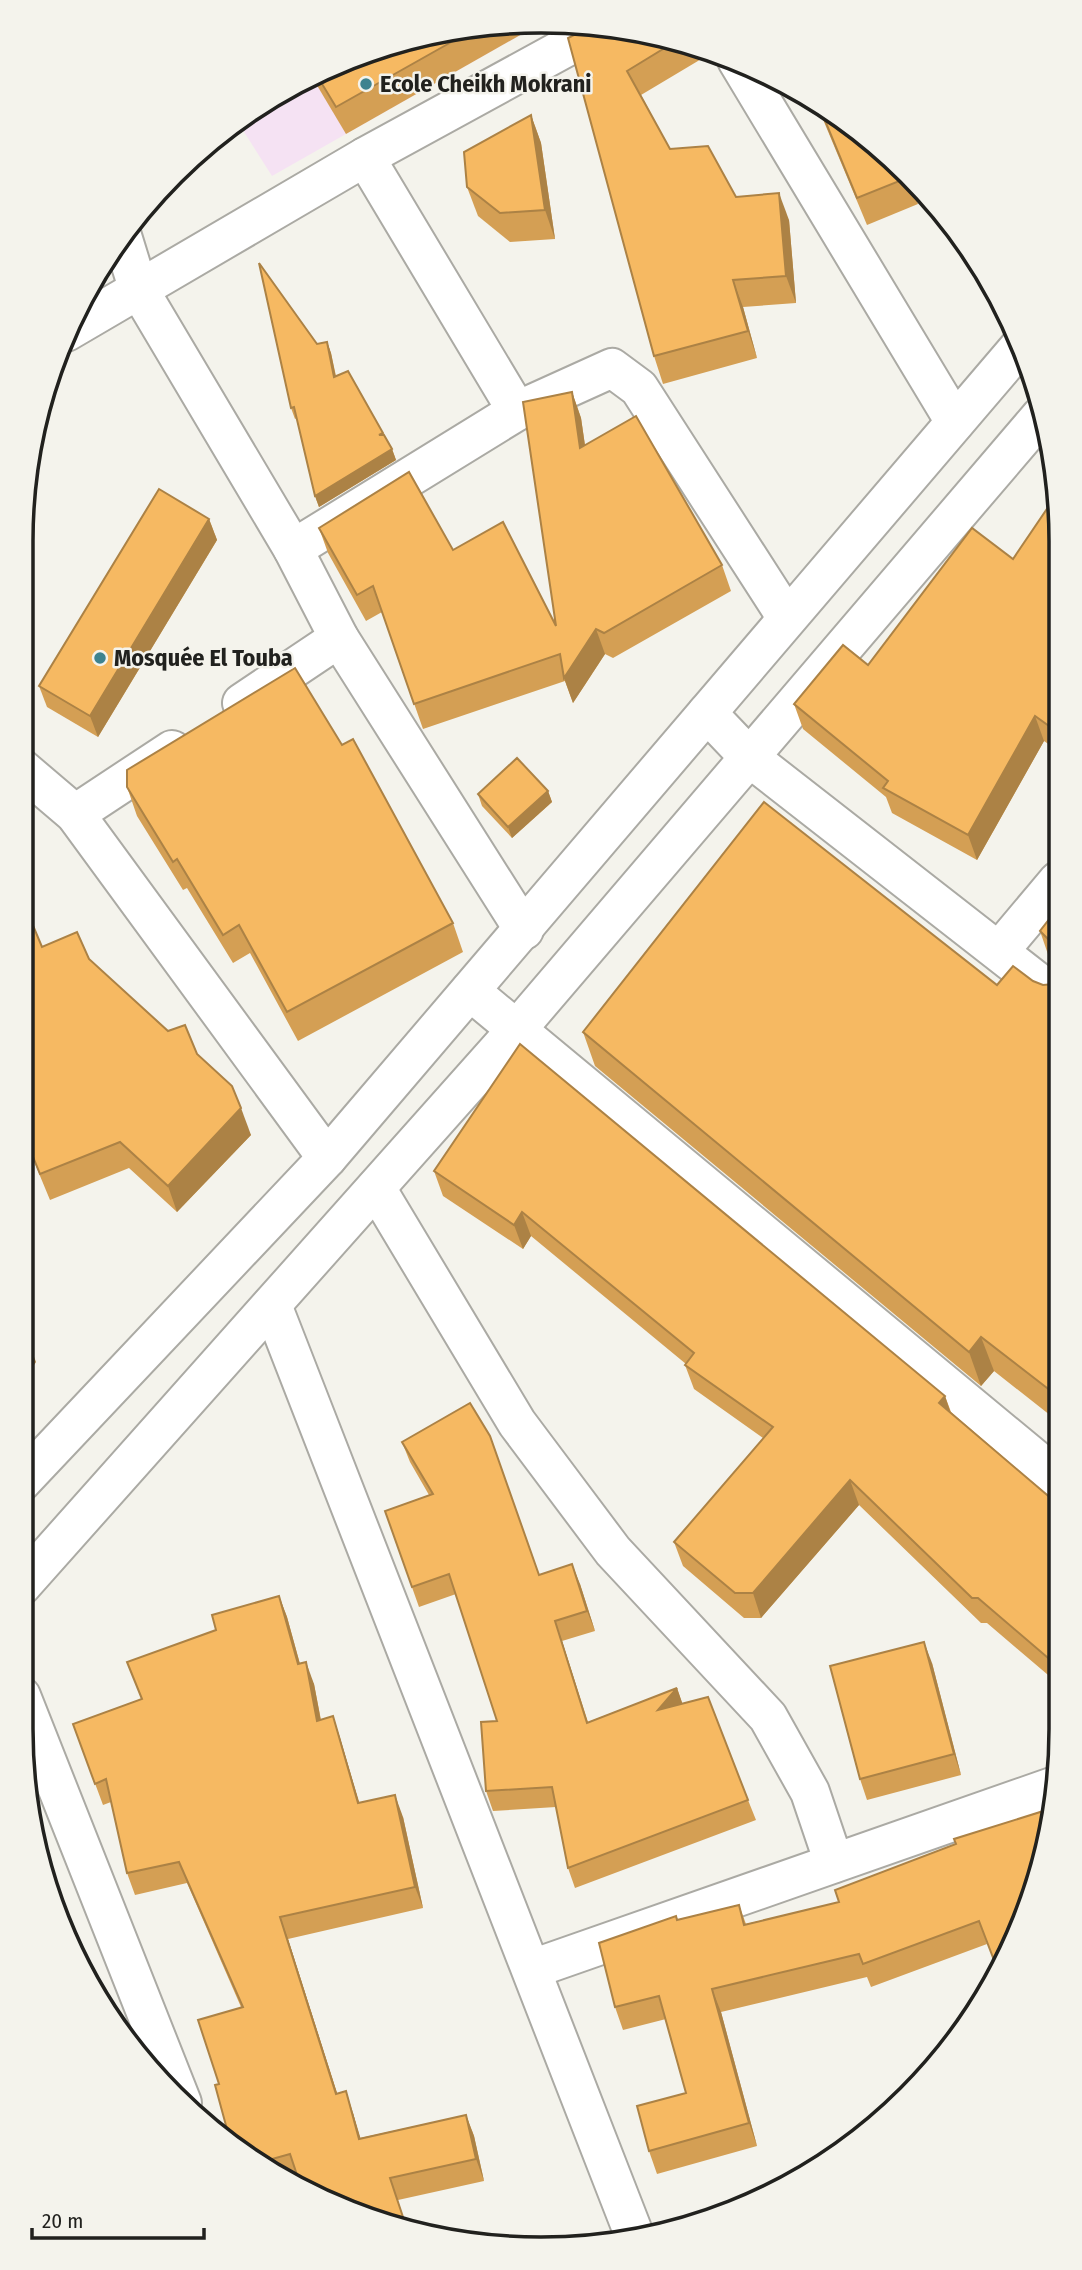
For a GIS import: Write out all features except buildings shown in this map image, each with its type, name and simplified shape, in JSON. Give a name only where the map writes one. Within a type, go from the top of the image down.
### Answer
[{"type":"street","points":[[84,321],[365,157],[587,36]]},
{"type":"street","points":[[748,78],[955,422]]},
{"type":"street","points":[[365,157],[517,411]]},
{"type":"street","points":[[126,249],[138,288],[293,549],[339,638],[524,930]]},
{"type":"street","points":[[33,1469],[327,1158],[1013,355]]},
{"type":"street","points":[[293,549],[517,411],[612,368],[639,388],[787,618]]},
{"type":"street","points":[[33,1573],[518,1028],[1034,424]]},
{"type":"street","points":[[75,814],[339,638]]},
{"type":"street","points":[[706,713],[749,757],[1049,991]]},
{"type":"street","points":[[33,778],[75,814],[327,1158]]},
{"type":"street","points":[[1000,950],[1049,892]]},
{"type":"street","points":[[470,991],[518,1028],[1049,1471]]},
{"type":"street","points":[[376,1188],[517,1423],[613,1551],[768,1717],[810,1792],[834,1863]]},
{"type":"street","points":[[272,1305],[632,2228]]},
{"type":"street","points":[[33,1726],[172,2077]]},
{"type":"street","points":[[532,1969],[1045,1790]]},
{"type":"shaded area","name":"Ecole Cheikh Mokrani","points":[[523,34],[272,176],[243,130],[287,101],[378,60],[442,43]]},
{"type":"place","name":"Ecole Cheikh Mokrani","points":[[366,84]]},
{"type":"place","name":"Mosquée El Touba","points":[[100,658]]}]
